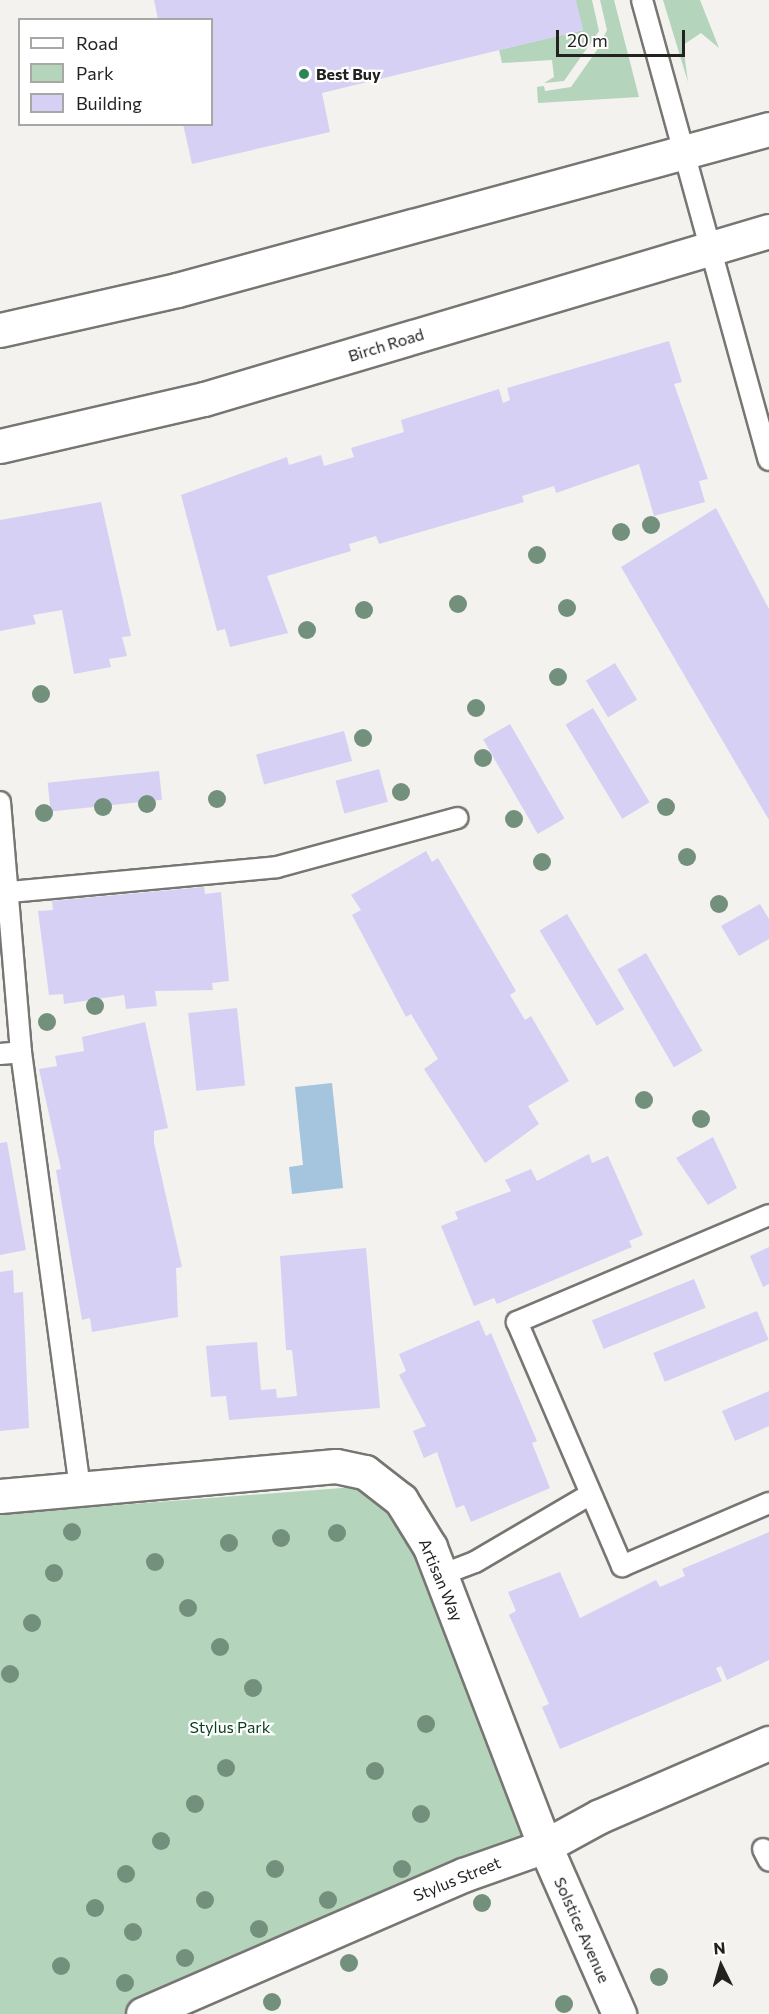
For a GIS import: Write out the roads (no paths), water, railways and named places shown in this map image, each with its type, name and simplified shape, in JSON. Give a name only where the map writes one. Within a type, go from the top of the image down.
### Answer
[{"type":"street","points":[[0,330],[177,290],[769,129]]},
{"type":"street","name":"Birch Road","points":[[0,446],[204,399],[769,231]]},
{"type":"street","name":"Artisan Way","points":[[0,1496],[336,1466],[364,1472],[400,1500],[441,1575],[545,1846]]},
{"type":"street","name":"Stylus Street","points":[[144,2014],[463,1875],[545,1846],[600,1816],[769,1743]]},
{"type":"street","name":"Solstice Avenue","points":[[545,1846],[619,2014]]},
{"type":"lane","points":[[642,0],[682,153],[769,460]]},
{"type":"lane","points":[[0,802],[21,1052],[80,1489]]},
{"type":"lane","points":[[9,891],[277,867],[457,818]]},
{"type":"lane","points":[[0,1053],[21,1052]]},
{"type":"lane","points":[[769,1215],[517,1322],[622,1566],[769,1503]]},
{"type":"lane","points":[[441,1575],[476,1562],[591,1494]]},
{"type":"water","points":[[332,1083],[343,1188],[292,1194],[289,1167],[303,1165],[295,1087]]},
{"type":"place","name":"Best Buy","points":[[304,74]]},
{"type":"park label","name":"Stylus Park","points":[[230,1727]]}]
